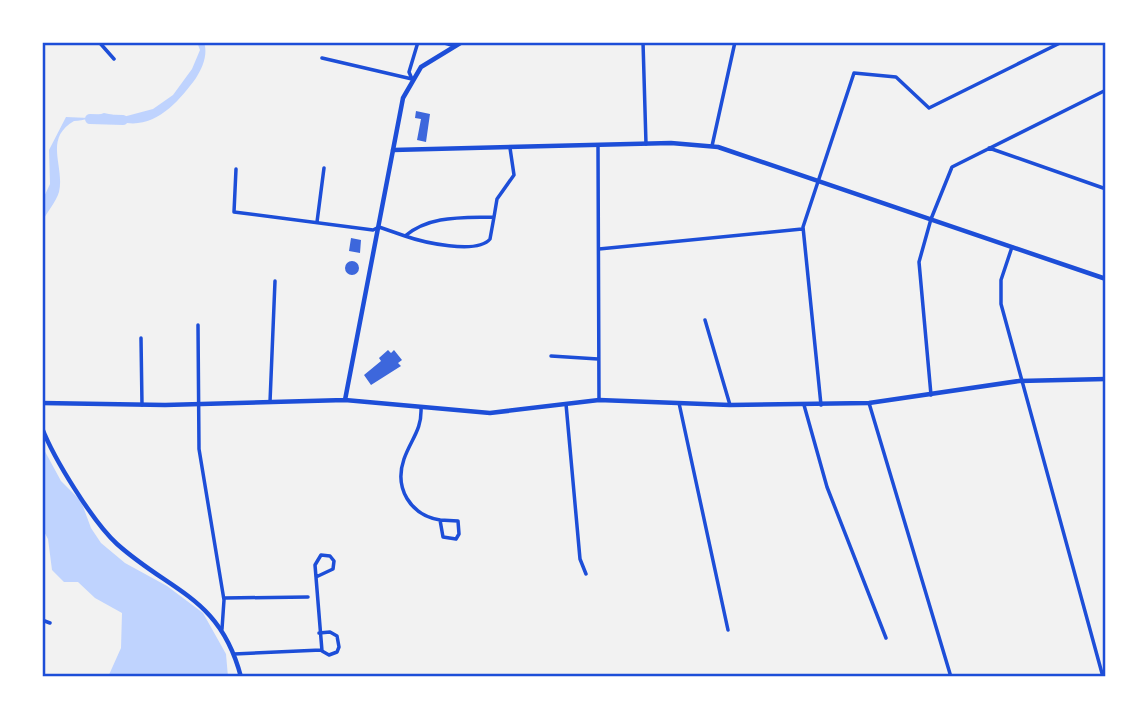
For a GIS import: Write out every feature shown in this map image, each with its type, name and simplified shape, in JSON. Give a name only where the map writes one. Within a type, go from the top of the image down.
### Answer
[{"type":"main road","points":[[345,400],[401,104],[412,79],[426,62],[462,42]]},
{"type":"main road","points":[[393,150],[646,144],[712,146],[742,153],[1106,279]]},
{"type":"main road","points":[[42,403],[142,405],[345,400],[490,413],[599,400],[730,405],[869,403],[1021,381],[1106,379]]},
{"type":"main road","points":[[42,411],[42,417]]},
{"type":"main road","points":[[42,428],[104,531],[127,552],[196,600],[222,629],[241,677]]},
{"type":"street","points":[[99,42],[114,59]]},
{"type":"street","points":[[412,79],[409,72],[418,42]]},
{"type":"street","points":[[441,42],[454,46]]},
{"type":"street","points":[[643,42],[646,144]]},
{"type":"street","points":[[712,146],[735,42]]},
{"type":"street","points":[[821,405],[802,229],[854,74],[896,78],[929,108],[1062,42]]},
{"type":"street","points":[[322,58],[412,79]]},
{"type":"street","points":[[931,396],[919,269],[931,219],[954,164],[1106,90]]},
{"type":"street","points":[[598,146],[599,400]]},
{"type":"street","points":[[236,169],[234,212],[373,230],[379,227],[426,243],[481,246],[490,239],[497,199],[514,175],[510,148]]},
{"type":"street","points":[[988,148],[1106,189]]},
{"type":"street","points":[[317,222],[324,168]]},
{"type":"street","points":[[405,236],[432,221],[494,217]]},
{"type":"street","points":[[598,249],[802,229]]},
{"type":"street","points":[[1012,247],[1001,280],[1000,296],[1103,677]]},
{"type":"street","points":[[270,402],[275,281]]},
{"type":"street","points":[[705,320],[730,405]]},
{"type":"street","points":[[198,326],[199,449],[224,598],[222,629]]},
{"type":"street","points":[[141,338],[142,405]]},
{"type":"street","points":[[551,356],[598,359]]},
{"type":"street","points":[[679,403],[728,630]]},
{"type":"street","points":[[869,403],[951,677]]},
{"type":"street","points":[[566,404],[580,559],[586,574]]},
{"type":"street","points":[[421,405],[421,427],[404,458],[401,486],[411,507],[424,515],[440,520],[458,521],[456,539],[443,537],[440,520]]},
{"type":"street","points":[[804,405],[823,478],[886,638]]},
{"type":"street","points":[[316,577],[332,571],[335,565],[331,558],[324,555],[317,559],[316,577],[321,650]]},
{"type":"street","points":[[224,598],[308,597]]},
{"type":"street","points":[[42,620],[50,623]]},
{"type":"street","points":[[234,654],[321,650],[333,654],[339,649],[339,642],[332,633],[319,633]]},
{"type":"water","points":[[197,42],[204,42],[205,51],[199,74],[175,103],[158,116],[138,123],[97,117],[74,121],[65,128],[57,145],[59,192],[42,222],[42,201],[50,184],[49,150],[66,117],[89,118],[104,113],[123,117],[153,109],[173,95],[192,69],[200,50]]},
{"type":"water","points":[[42,446],[61,481],[81,501],[91,528],[101,543],[125,563],[167,586],[203,613],[226,654],[228,677],[108,677],[121,648],[122,613],[95,598],[78,582],[64,582],[52,570],[48,539],[42,528]]},
{"type":"building","points":[[416,111],[430,114],[426,142],[417,140],[421,119],[415,118]]},
{"type":"building","points":[[351,238],[361,240],[360,253],[349,251]]},
{"type":"building","points":[[349,261],[355,261],[359,268],[355,275],[349,275],[345,271],[345,265]]},
{"type":"building","points":[[388,350],[391,353],[394,350],[402,360],[398,363],[401,366],[371,385],[364,375],[381,361],[379,358]]},
{"type":"waterway","points":[[90,119],[123,120]]}]
